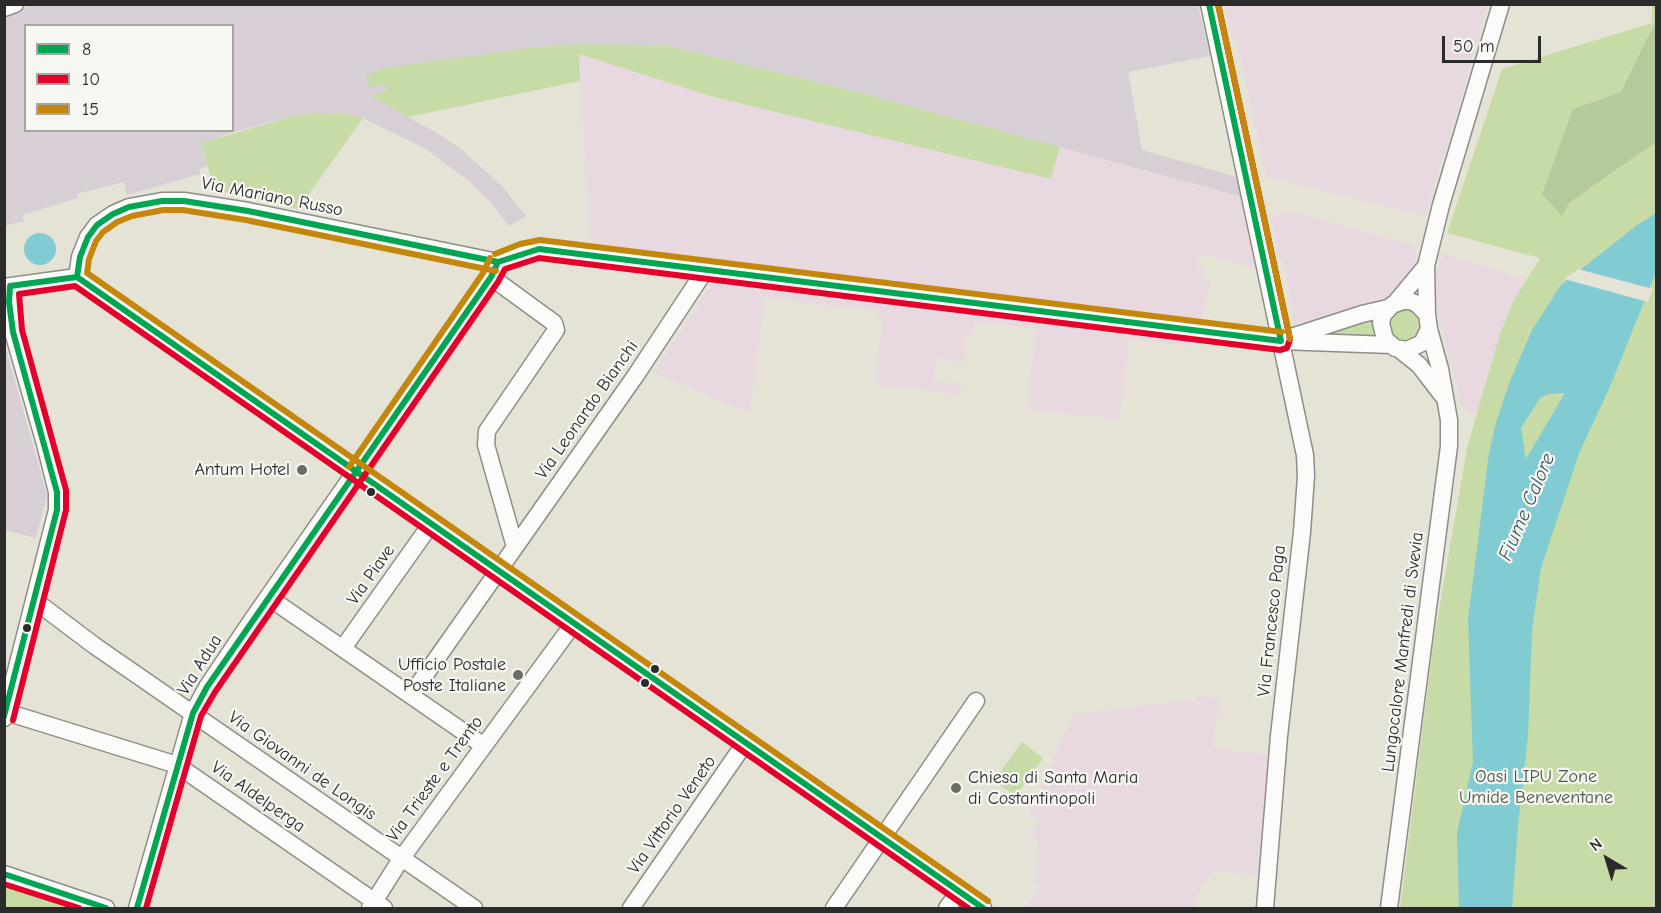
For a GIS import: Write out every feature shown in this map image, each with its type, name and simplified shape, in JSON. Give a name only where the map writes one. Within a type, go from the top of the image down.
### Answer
[{"type":"street","points":[[4,8],[15,4]]},
{"type":"street","name":"Via Francesco Paga","points":[[1209,4],[1299,423],[1306,476],[1264,909]]},
{"type":"street","points":[[1395,347],[1385,339],[1381,323],[1392,305],[1426,266],[1441,205],[1501,4]]},
{"type":"street","name":"Via Mariano Russo","points":[[77,277],[80,257],[88,237],[97,225],[129,207],[162,201],[184,201],[248,211],[495,270]]},
{"type":"street","points":[[515,547],[486,445],[487,431],[556,330],[554,323],[495,270],[522,253],[539,249],[1281,341],[1415,348],[1427,337],[1428,322],[1417,304],[1403,301],[1281,341]]},
{"type":"street","name":"Lungocalore Manfredi di Svevia","points":[[1389,909],[1449,446],[1449,420],[1440,369],[1428,322],[1426,266]]},
{"type":"street","name":"Via Leonardo Bianchi","points":[[411,695],[636,375],[706,269]]},
{"type":"street","name":"Via Adua","points":[[138,909],[193,713],[207,687],[495,270]]},
{"type":"street","points":[[5,715],[57,510],[57,492],[13,332],[7,287],[77,277],[983,909]]},
{"type":"street","name":"Lungocalore Manfredi di Svevia","points":[[1395,347],[1419,365],[1445,401]]},
{"type":"street","name":"Via Piave","points":[[343,648],[431,524]]},
{"type":"street","points":[[268,597],[484,746]]},
{"type":"street","name":"Via Giovanni de Longis","points":[[34,600],[95,646],[474,909]]},
{"type":"street","name":"Via Trieste e Trento","points":[[376,906],[401,859],[574,623]]},
{"type":"street","points":[[834,909],[976,701]]},
{"type":"street","name":"Via Aldelperga","points":[[5,715],[177,765],[376,906]]},
{"type":"street","name":"Via Vittorio Veneto","points":[[631,909],[745,743]]},
{"type":"street","points":[[4,874],[106,909]]},
{"type":"street","points":[[947,909],[959,892]]},
{"type":"shaded area","points":[[37,4],[1198,5],[1210,56],[1128,72],[1142,150],[1237,177],[1243,197],[861,93],[669,46],[583,44],[539,47],[384,84],[386,91],[371,96],[439,134],[462,150],[501,185],[526,216],[509,226],[492,204],[469,181],[426,149],[363,118],[346,114],[320,113],[294,116],[234,132],[234,24],[24,24],[24,132],[233,132],[201,144],[207,166],[199,169],[200,174],[127,195],[124,182],[77,194],[78,198],[22,215],[24,221],[5,226],[5,14]]},
{"type":"shaded area","points":[[1225,5],[1487,5],[1425,216],[1266,176],[1237,41],[1232,41]]},
{"type":"shaded area","points":[[578,54],[710,96],[1051,179],[1060,147],[1243,197],[1258,268],[1200,254],[1196,267],[1204,269],[1201,280],[1211,282],[1194,346],[1129,339],[1119,419],[1027,409],[1036,328],[975,322],[973,335],[965,334],[963,352],[966,353],[965,362],[937,359],[934,381],[962,384],[960,395],[902,386],[902,388],[875,385],[882,322],[877,321],[878,311],[764,298],[750,413],[654,373],[712,283],[595,270],[590,237]]},
{"type":"shaded area","points":[[1294,212],[1416,246],[1415,264],[1410,276],[1389,296],[1324,322],[1307,325],[1306,321],[1294,322],[1284,265],[1279,254],[1271,217]]},
{"type":"shaded area","points":[[1443,254],[1528,280],[1513,302],[1477,416],[1464,411],[1461,405],[1435,303],[1433,282]]},
{"type":"shaded area","points":[[5,345],[47,495],[36,538],[5,530]]},
{"type":"shaded area","points":[[1197,696],[1220,699],[1213,748],[1271,756],[1258,875],[1214,870],[1197,895],[1196,904],[1192,908],[1027,907],[1040,888],[1035,884],[1039,843],[1030,834],[1039,821],[1030,814],[1074,712],[1080,714],[1179,701],[1196,702]]},
{"type":"green space","name":"Oasi LIPU Zone Umide Beneventane","points":[[1652,5],[1656,5],[1656,136],[1656,908],[1400,908],[1434,639],[1467,448],[1500,334],[1513,302],[1540,258],[1447,233],[1502,69],[1652,23]],"holes":[[[1653,29],[1656,136],[1642,152],[1569,203],[1573,109],[1621,92]]]},
{"type":"green space","points":[[1656,21],[1656,142],[1569,203],[1562,216],[1542,194],[1573,109],[1621,92]]},
{"type":"green space","points":[[583,44],[669,46],[861,93],[1060,147],[1051,179],[710,96],[579,54],[580,81],[408,117],[370,96],[386,91],[384,84],[370,88],[366,76],[383,68],[539,47]]},
{"type":"green space","points":[[320,113],[346,114],[363,118],[298,209],[203,187],[203,181],[211,178],[201,143],[294,116]]},
{"type":"green space","points":[[1401,308],[1412,309],[1422,323],[1420,334],[1412,342],[1395,342],[1385,323]]},
{"type":"green space","points":[[1375,315],[1374,332],[1376,340],[1381,345],[1319,333]]},
{"type":"green space","points":[[1022,742],[1043,758],[1016,796],[994,781]]},
{"type":"green space","points":[[5,883],[82,908],[5,908]]},
{"type":"water","name":"Fiume Calore","points":[[1656,213],[1656,272],[1609,389],[1579,453],[1541,568],[1532,630],[1528,736],[1512,908],[1459,908],[1457,833],[1473,762],[1468,619],[1489,453],[1496,423],[1510,381],[1532,330],[1561,285]],"holes":[[[1565,393],[1526,459],[1521,428],[1540,398],[1548,394]]]},
{"type":"water","points":[[40,233],[51,238],[56,249],[51,260],[40,265],[29,260],[24,249],[29,238]]},
{"type":"pier","points":[[1578,269],[1653,289],[1648,302],[1564,279]]},
{"type":"transit line","name":"8","points":[[1209,4],[1281,341]]},
{"type":"transit line","name":"10","points":[[146,908],[201,716],[215,692],[505,269],[539,258],[1280,350],[1287,348],[1290,339],[1218,4]]},
{"type":"transit line","name":"15","points":[[1218,4],[1290,339]]},
{"type":"transit line","name":"8","points":[[77,277],[80,257],[88,237],[97,225],[129,207],[162,201],[184,201],[248,211],[498,262]]},
{"type":"transit line","name":"15","points":[[496,271],[246,220],[183,210],[163,210],[132,216],[117,222],[103,232],[96,241],[89,259],[87,273],[988,901]]},
{"type":"transit line","name":"15","points":[[495,254],[520,244],[540,240],[1282,332]]},
{"type":"transit line","name":"8","points":[[498,262],[539,249],[1281,341]]},
{"type":"transit line","name":"15","points":[[349,467],[483,273],[490,258]]},
{"type":"transit line","name":"8","points":[[137,908],[193,713],[207,687],[491,277],[498,262]]},
{"type":"transit line","name":"8","points":[[77,277],[983,908]]},
{"type":"transit line","name":"8","points":[[4,716],[57,510],[57,492],[13,332],[9,302],[10,286],[77,277]]},
{"type":"transit line","name":"10","points":[[13,720],[66,510],[66,490],[22,330],[19,294],[75,286],[968,908]]},
{"type":"transit line","name":"8","points":[[4,874],[106,908]]},
{"type":"transit line","name":"10","points":[[4,884],[79,908]]},
{"type":"place","name":"Antum Hotel","points":[[302,470]]},
{"type":"place","name":"Ufficio Postale Poste Italiane","points":[[518,675]]},
{"type":"place","name":"Chiesa di Santa Maria di Costantinopoli","points":[[956,788]]}]
